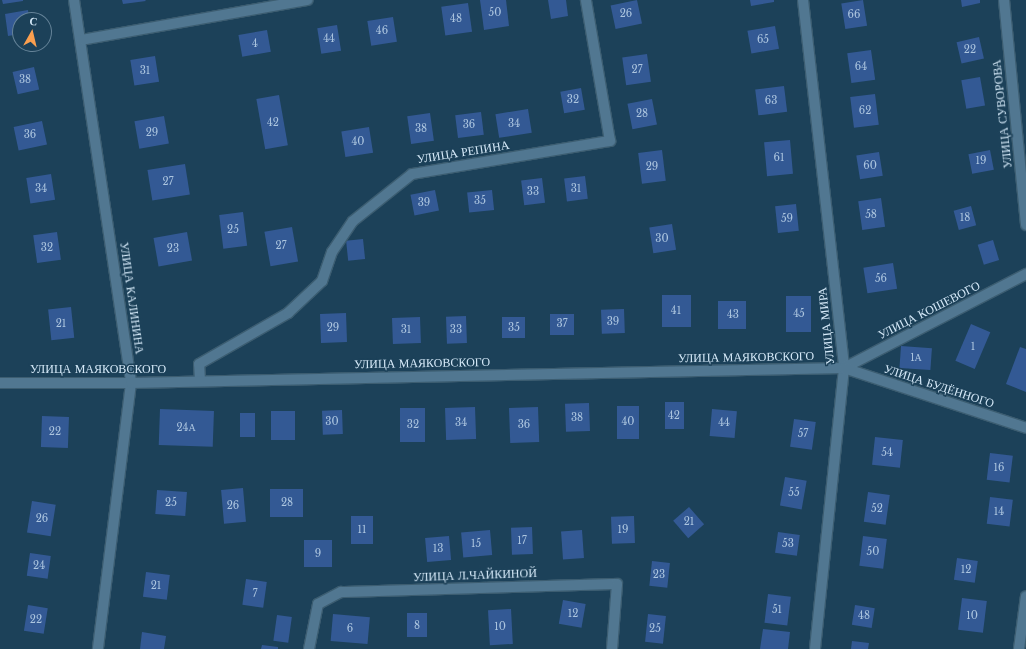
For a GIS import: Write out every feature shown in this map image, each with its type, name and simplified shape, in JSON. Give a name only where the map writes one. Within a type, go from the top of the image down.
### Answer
[{"type":"street","name":"УЛИЦА КАЛИНИНА","points":[[74,0],[131,383],[98,649]]},
{"type":"street","points":[[81,40],[292,1],[308,0]]},
{"type":"street","name":"УЛИЦА РЕПИНА","points":[[200,381],[199,364],[288,313],[322,281],[332,252],[354,221],[412,174],[610,141],[586,0]]},
{"type":"street","name":"УЛИЦА МИРА","points":[[803,0],[844,368],[815,649]]},
{"type":"street","name":"УЛИЦА СУВОРОВА","points":[[1004,0],[1026,225]]},
{"type":"street","name":"УЛИЦА КОШЕВОГО","points":[[844,368],[1026,274]]},
{"type":"street","name":"УЛИЦА МАЯКОВСКОГО","points":[[0,383],[131,383],[844,368]]},
{"type":"street","name":"УЛИЦА БУДЁННОГО","points":[[844,368],[1026,428]]},
{"type":"street","name":"УЛИЦА Л.ЧАЙКИНОЙ","points":[[309,649],[312,620],[318,604],[341,592],[617,584],[612,649]]},
{"type":"street","points":[[1019,649],[1026,596]]},
{"type":"building","points":[[2,0],[23,0],[23,1],[3,4]]},
{"type":"building","points":[[122,0],[145,0],[146,1],[123,4]]},
{"type":"building","points":[[480,0],[506,0],[509,26],[484,30]]},
{"type":"building","points":[[548,0],[566,0],[568,16],[551,19]]},
{"type":"building","points":[[637,0],[642,23],[616,29],[611,6]]},
{"type":"building","points":[[750,0],[774,0],[774,2],[751,6]]},
{"type":"building","points":[[863,0],[867,26],[845,29],[841,3]]},
{"type":"building","points":[[961,0],[980,0],[980,3],[962,7]]},
{"type":"building","points":[[468,3],[472,32],[445,35],[441,7]]},
{"type":"building","points":[[28,10],[28,12],[16,12]]},
{"type":"building","points":[[12,13],[12,35],[8,36],[5,14]]},
{"type":"building","points":[[393,17],[397,42],[371,46],[367,21]]},
{"type":"building","points":[[337,25],[341,51],[321,54],[317,28]]},
{"type":"building","points":[[775,26],[779,49],[751,54],[747,31]]},
{"type":"building","points":[[267,30],[271,52],[242,57],[238,35]]},
{"type":"building","points":[[979,37],[984,58],[962,64],[957,42]]},
{"type":"building","points":[[871,50],[875,80],[851,83],[847,53]]},
{"type":"building","points":[[647,54],[651,82],[626,85],[622,57]]},
{"type":"building","points":[[155,56],[159,82],[134,86],[130,60]]},
{"type":"building","points":[[34,67],[39,89],[18,94],[13,72]]},
{"type":"building","points":[[980,77],[985,106],[966,109],[961,80]]},
{"type":"building","points":[[784,86],[787,112],[758,115],[755,90]]},
{"type":"building","points":[[581,88],[585,110],[564,113],[560,92]]},
{"type":"building","points":[[875,94],[879,125],[854,128],[850,97]]},
{"type":"building","points":[[279,95],[288,145],[265,149],[256,99]]},
{"type":"building","points":[[652,99],[657,125],[632,129],[627,104]]},
{"type":"building","points":[[528,109],[532,133],[499,138],[495,114]]},
{"type":"building","points":[[481,112],[484,135],[458,138],[455,115]]},
{"type":"building","points":[[430,113],[434,141],[411,144],[407,116]]},
{"type":"building","points":[[164,116],[169,144],[139,149],[134,121]]},
{"type":"building","points":[[42,121],[47,144],[19,151],[14,127]]},
{"type":"building","points":[[369,127],[373,153],[345,157],[341,131]]},
{"type":"building","points":[[790,140],[793,174],[767,176],[764,142]]},
{"type":"building","points":[[662,150],[666,181],[642,184],[638,153]]},
{"type":"building","points":[[990,150],[994,170],[972,174],[968,154]]},
{"type":"building","points":[[879,152],[883,176],[860,179],[856,156]]},
{"type":"building","points":[[185,164],[190,195],[152,201],[147,170]]},
{"type":"building","points":[[51,174],[55,200],[30,204],[26,178]]},
{"type":"building","points":[[585,176],[588,199],[567,201],[564,179]]},
{"type":"building","points":[[542,178],[545,203],[524,205],[521,181]]},
{"type":"building","points":[[435,190],[439,211],[414,215],[410,195]]},
{"type":"building","points":[[492,190],[494,210],[469,213],[467,193]]},
{"type":"building","points":[[881,198],[885,227],[862,230],[858,201]]},
{"type":"building","points":[[796,204],[799,231],[778,233],[775,206]]},
{"type":"building","points":[[971,206],[976,225],[959,230],[954,211]]},
{"type":"building","points":[[243,212],[247,246],[223,249],[219,215]]},
{"type":"building","points":[[672,224],[676,250],[653,253],[649,228]]},
{"type":"building","points":[[292,227],[298,261],[271,266],[264,232]]},
{"type":"building","points":[[57,232],[61,260],[37,263],[33,235]]},
{"type":"building","points":[[187,232],[192,261],[159,266],[154,238]]},
{"type":"building","points":[[363,239],[365,259],[348,261],[346,241]]},
{"type":"building","points":[[993,240],[999,260],[984,265],[978,245]]},
{"type":"building","points":[[893,263],[897,289],[867,293],[863,268]]},
{"type":"building","points":[[662,295],[691,295],[691,327],[662,327]]},
{"type":"building","points":[[786,296],[811,296],[811,332],[786,332]]},
{"type":"building","points":[[718,301],[746,301],[746,329],[718,329]]},
{"type":"building","points":[[71,307],[74,338],[51,340],[48,309]]},
{"type":"building","points":[[624,309],[625,333],[602,334],[601,310]]},
{"type":"building","points":[[346,313],[347,342],[321,343],[320,314]]},
{"type":"building","points":[[550,314],[574,314],[574,335],[550,335]]},
{"type":"building","points":[[466,316],[467,343],[447,344],[446,317]]},
{"type":"building","points":[[420,317],[421,343],[393,344],[392,318]]},
{"type":"building","points":[[502,317],[525,317],[525,338],[502,338]]},
{"type":"building","points":[[971,324],[990,332],[975,369],[955,361]]},
{"type":"building","points":[[901,346],[932,348],[930,370],[899,368]]},
{"type":"building","points":[[1020,347],[1026,349],[1026,392],[1006,384]]},
{"type":"building","points":[[665,402],[684,402],[684,429],[665,429]]},
{"type":"building","points":[[589,403],[590,431],[566,432],[565,404]]},
{"type":"building","points":[[617,406],[639,406],[639,439],[617,439]]},
{"type":"building","points":[[475,407],[476,439],[446,440],[445,408]]},
{"type":"building","points":[[538,407],[539,442],[510,443],[509,408]]},
{"type":"building","points":[[400,408],[425,408],[425,442],[400,442]]},
{"type":"building","points":[[160,409],[214,411],[213,447],[159,445]]},
{"type":"building","points":[[712,409],[737,411],[735,438],[710,436]]},
{"type":"building","points":[[342,410],[343,434],[323,435],[322,411]]},
{"type":"building","points":[[271,411],[295,411],[295,440],[271,440]]},
{"type":"building","points":[[240,413],[255,413],[255,437],[240,437]]},
{"type":"building","points":[[42,416],[69,417],[68,448],[41,447]]},
{"type":"building","points":[[794,419],[816,422],[812,450],[790,447]]},
{"type":"building","points":[[875,437],[903,440],[900,468],[872,465]]},
{"type":"building","points":[[990,453],[1013,456],[1010,483],[987,480]]},
{"type":"building","points":[[785,477],[807,481],[802,509],[780,506]]},
{"type":"building","points":[[243,488],[246,522],[224,524],[221,490]]},
{"type":"building","points":[[270,489],[303,489],[303,517],[270,517]]},
{"type":"building","points":[[157,490],[187,492],[185,516],[155,514]]},
{"type":"building","points":[[868,492],[890,495],[886,525],[864,522]]},
{"type":"building","points":[[990,497],[1013,500],[1010,527],[987,524]]},
{"type":"building","points":[[32,501],[56,505],[51,536],[27,533]]},
{"type":"building","points":[[689,507],[704,524],[688,538],[673,521]]},
{"type":"building","points":[[351,516],[373,516],[373,544],[351,544]]},
{"type":"building","points":[[634,516],[635,543],[612,544],[611,517]]},
{"type":"building","points":[[532,527],[533,554],[512,555],[511,528]]},
{"type":"building","points":[[490,530],[492,555],[463,557],[461,533]]},
{"type":"building","points":[[582,530],[584,558],[563,559],[561,531]]},
{"type":"building","points":[[778,532],[800,535],[797,556],[775,553]]},
{"type":"building","points":[[449,536],[451,560],[427,562],[425,538]]},
{"type":"building","points":[[863,536],[887,539],[883,569],[859,566]]},
{"type":"building","points":[[304,540],[332,540],[332,567],[304,567]]},
{"type":"building","points":[[30,553],[51,556],[48,579],[27,576]]},
{"type":"building","points":[[957,558],[978,561],[975,583],[954,580]]},
{"type":"building","points":[[652,561],[670,563],[667,588],[649,586]]},
{"type":"building","points":[[146,572],[170,575],[167,600],[143,597]]},
{"type":"building","points":[[246,579],[267,582],[263,608],[242,605]]},
{"type":"building","points":[[768,594],[791,597],[787,626],[764,623]]},
{"type":"building","points":[[962,598],[987,601],[983,633],[958,630]]},
{"type":"building","points":[[563,600],[586,604],[581,628],[559,624]]},
{"type":"building","points":[[28,605],[48,608],[44,634],[24,631]]},
{"type":"building","points":[[855,605],[875,608],[872,628],[852,625]]},
{"type":"building","points":[[511,609],[513,644],[490,645],[488,610]]},
{"type":"building","points":[[407,613],[427,613],[427,637],[407,637]]},
{"type":"building","points":[[333,614],[370,617],[368,644],[331,641]]},
{"type":"building","points":[[648,614],[666,616],[663,644],[645,642]]},
{"type":"building","points":[[277,615],[292,617],[288,643],[273,641]]},
{"type":"building","points":[[763,629],[790,632],[788,649],[760,649]]},
{"type":"building","points":[[142,632],[166,636],[164,649],[140,649]]},
{"type":"building","points":[[852,641],[869,643],[868,649],[851,649]]},
{"type":"building","points":[[262,645],[278,647],[278,649],[261,649]]}]
